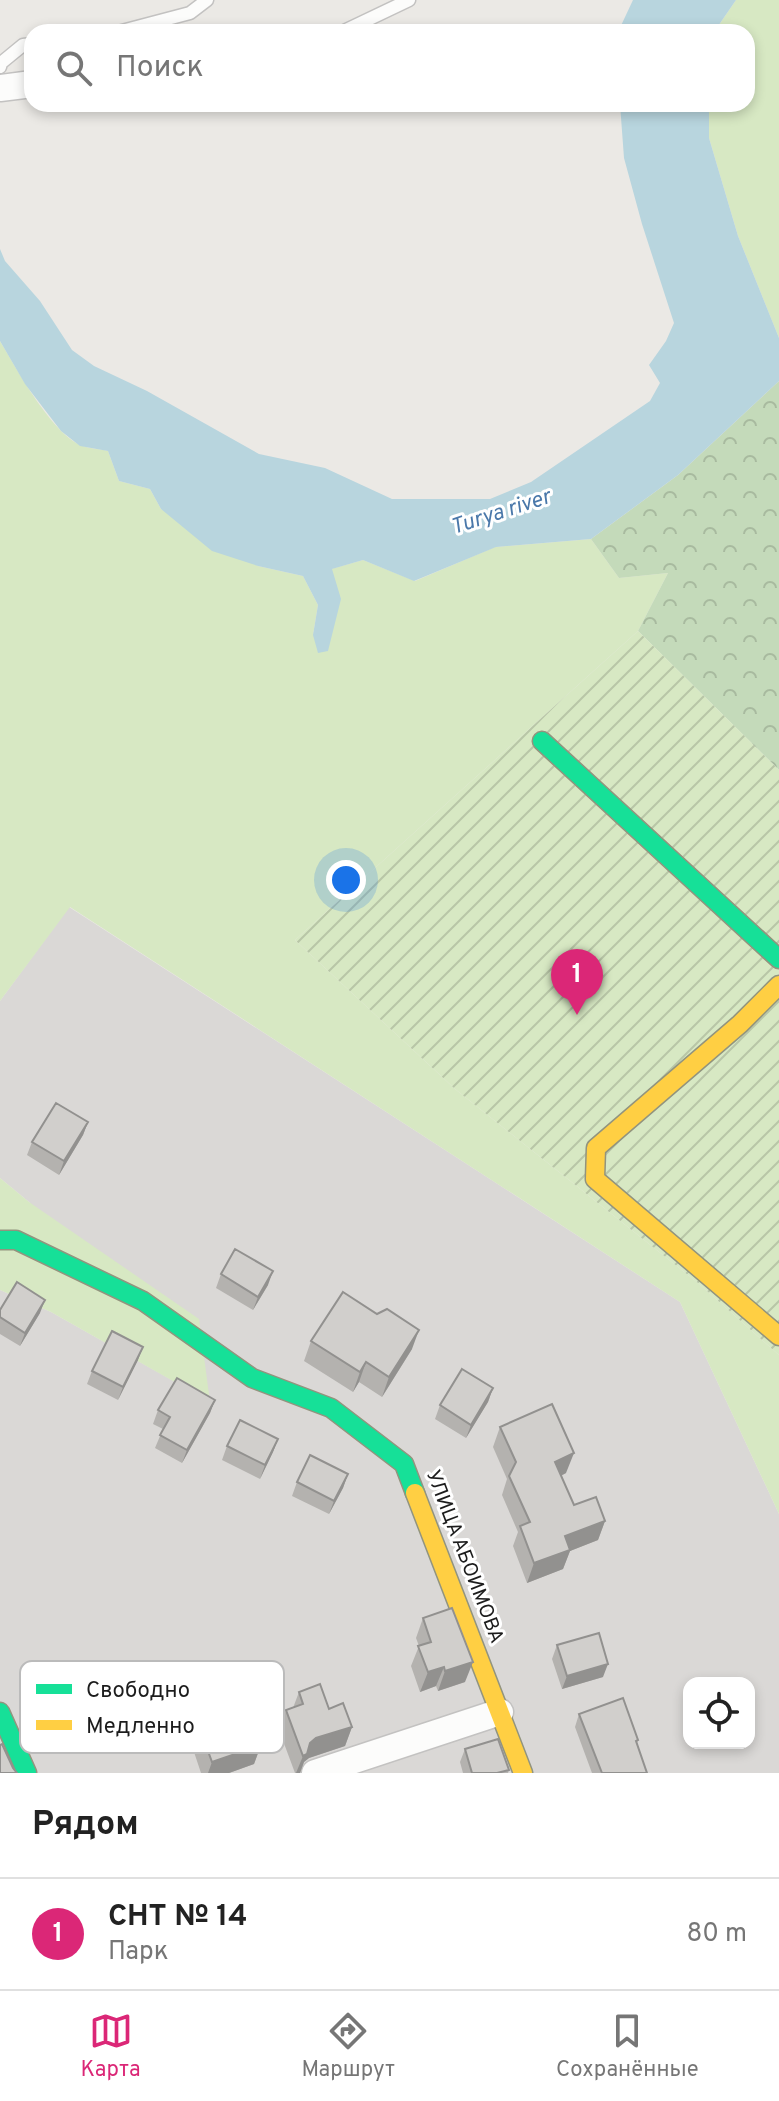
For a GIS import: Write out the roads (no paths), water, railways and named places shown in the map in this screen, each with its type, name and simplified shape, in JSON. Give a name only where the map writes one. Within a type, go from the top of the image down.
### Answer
[{"type":"street","points":[[0,88],[24,85]]},
{"type":"street","points":[[542,741],[779,959]]},
{"type":"street","points":[[779,985],[740,1024],[596,1148],[595,1179],[779,1336]]},
{"type":"street","name":"УЛИЦА АБОИМОВА","points":[[8,1240],[143,1301],[252,1378],[331,1408],[404,1464],[523,1773]]},
{"type":"street","points":[[0,1712],[27,1773]]},
{"type":"street","points":[[315,1773],[500,1712]]},
{"type":"lane","points":[[148,24],[190,13],[207,0]]},
{"type":"lane","points":[[359,24],[409,0]]},
{"type":"lane","points":[[0,67],[24,45]]},
{"type":"water","points":[[633,0],[736,0],[720,24],[622,24]]},
{"type":"water","name":"Turya river","points":[[621,112],[709,112],[709,138],[738,236],[779,338],[779,381],[678,475],[591,539],[496,547],[414,581],[363,560],[332,569],[341,599],[328,651],[318,653],[313,635],[318,605],[303,576],[212,551],[161,509],[150,489],[119,481],[108,451],[80,446],[61,431],[25,384],[0,341],[0,249],[5,261],[40,301],[72,350],[94,366],[147,391],[259,454],[325,468],[392,499],[490,499],[531,482],[650,401],[660,383],[649,365],[674,323],[624,158]]},
{"type":"place","name":"СНТ № 14","points":[[577,1015]]}]
